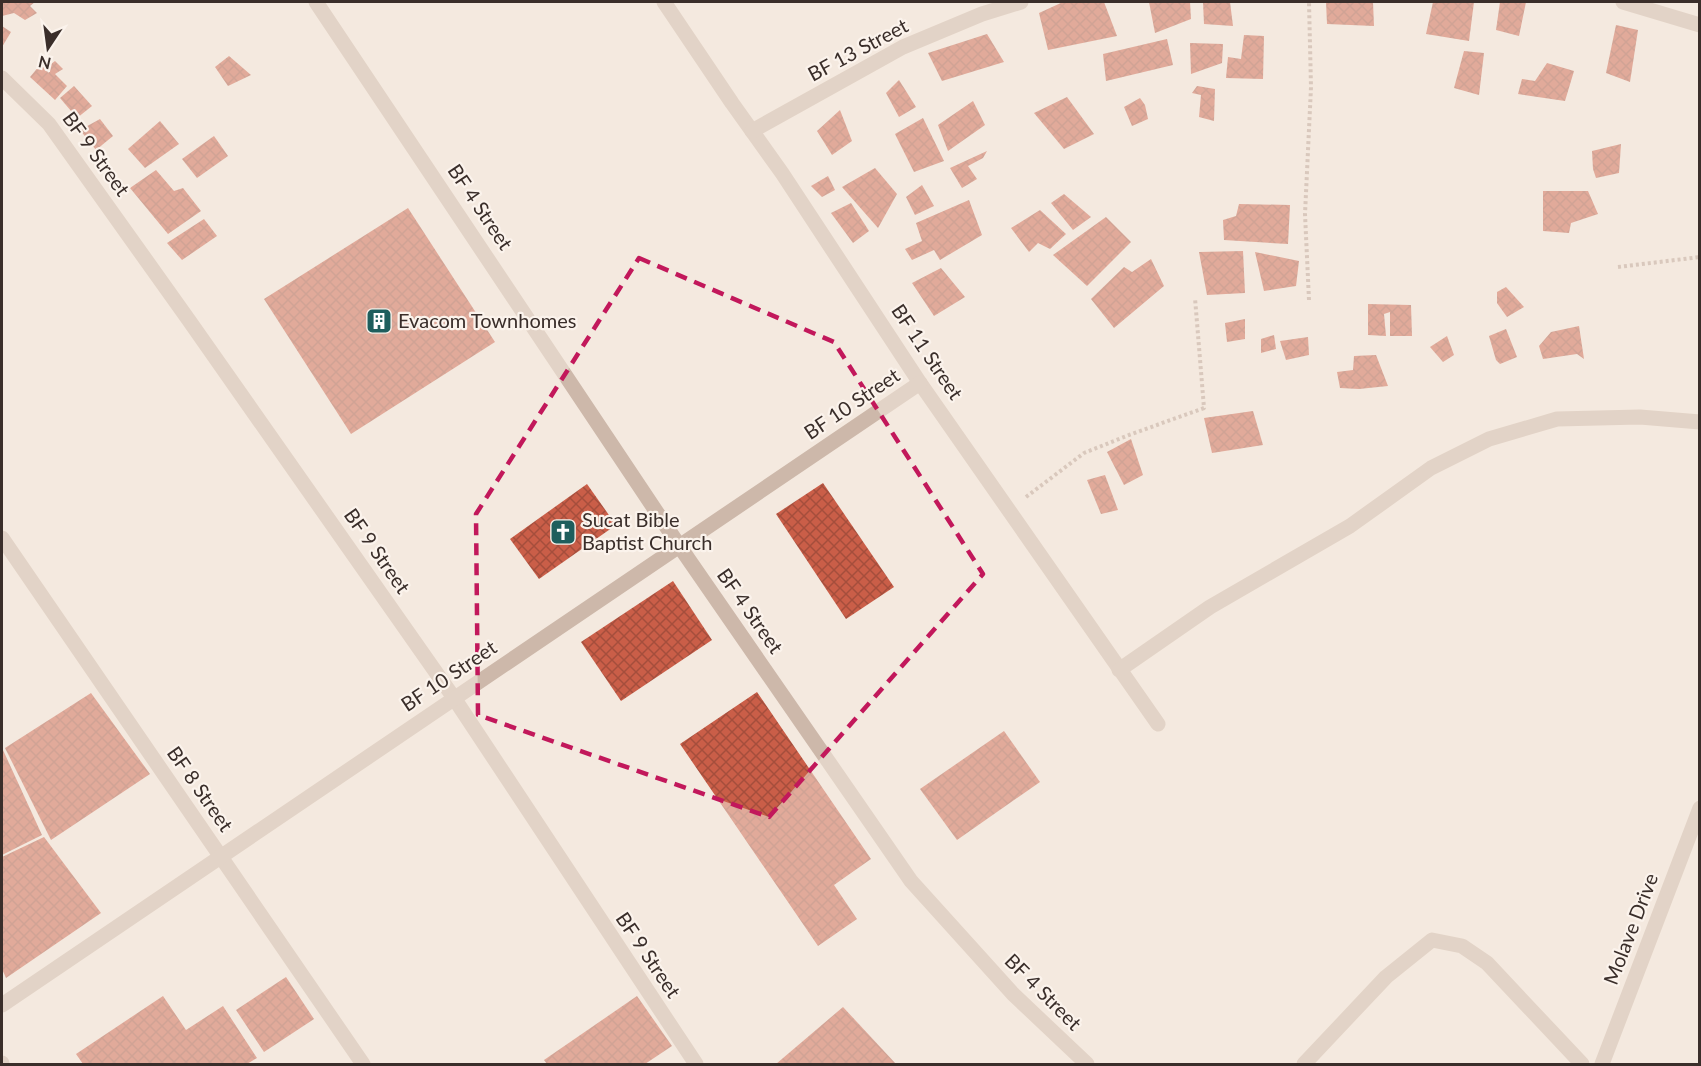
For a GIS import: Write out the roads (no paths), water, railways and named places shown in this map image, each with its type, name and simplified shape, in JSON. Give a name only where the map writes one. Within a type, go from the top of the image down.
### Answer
[{"type":"street","name":"BF 4 Street","points":[[316,2],[680,547],[911,880],[1013,994],[1087,1065]]},
{"type":"street","name":"BF 11 Street","points":[[664,2],[920,383],[1158,724]]},
{"type":"street","name":"BF 13 Street","points":[[752,131],[903,47],[982,14],[1021,2]]},
{"type":"street","points":[[1623,2],[1700,25]]},
{"type":"street","name":"BF 9 Street","points":[[2,78],[49,124],[454,698],[696,1065]]},
{"type":"street","name":"BF 10 Street","points":[[2,1005],[920,383]]},
{"type":"street","points":[[1119,670],[1210,607],[1350,526],[1431,468],[1489,439],[1557,419],[1640,417],[1700,422]]},
{"type":"street","name":"BF 8 Street","points":[[2,538],[363,1065]]},
{"type":"street","name":"Molave Drive","points":[[1602,1065],[1700,808]]},
{"type":"street","points":[[1304,1065],[1386,977],[1432,940],[1462,946],[1487,963],[1582,1065]]},
{"type":"place","name":"Evacom Townhomes","points":[[379,321]]},
{"type":"place","name":"Sucat Bible Baptist Church","points":[[563,532]]}]
